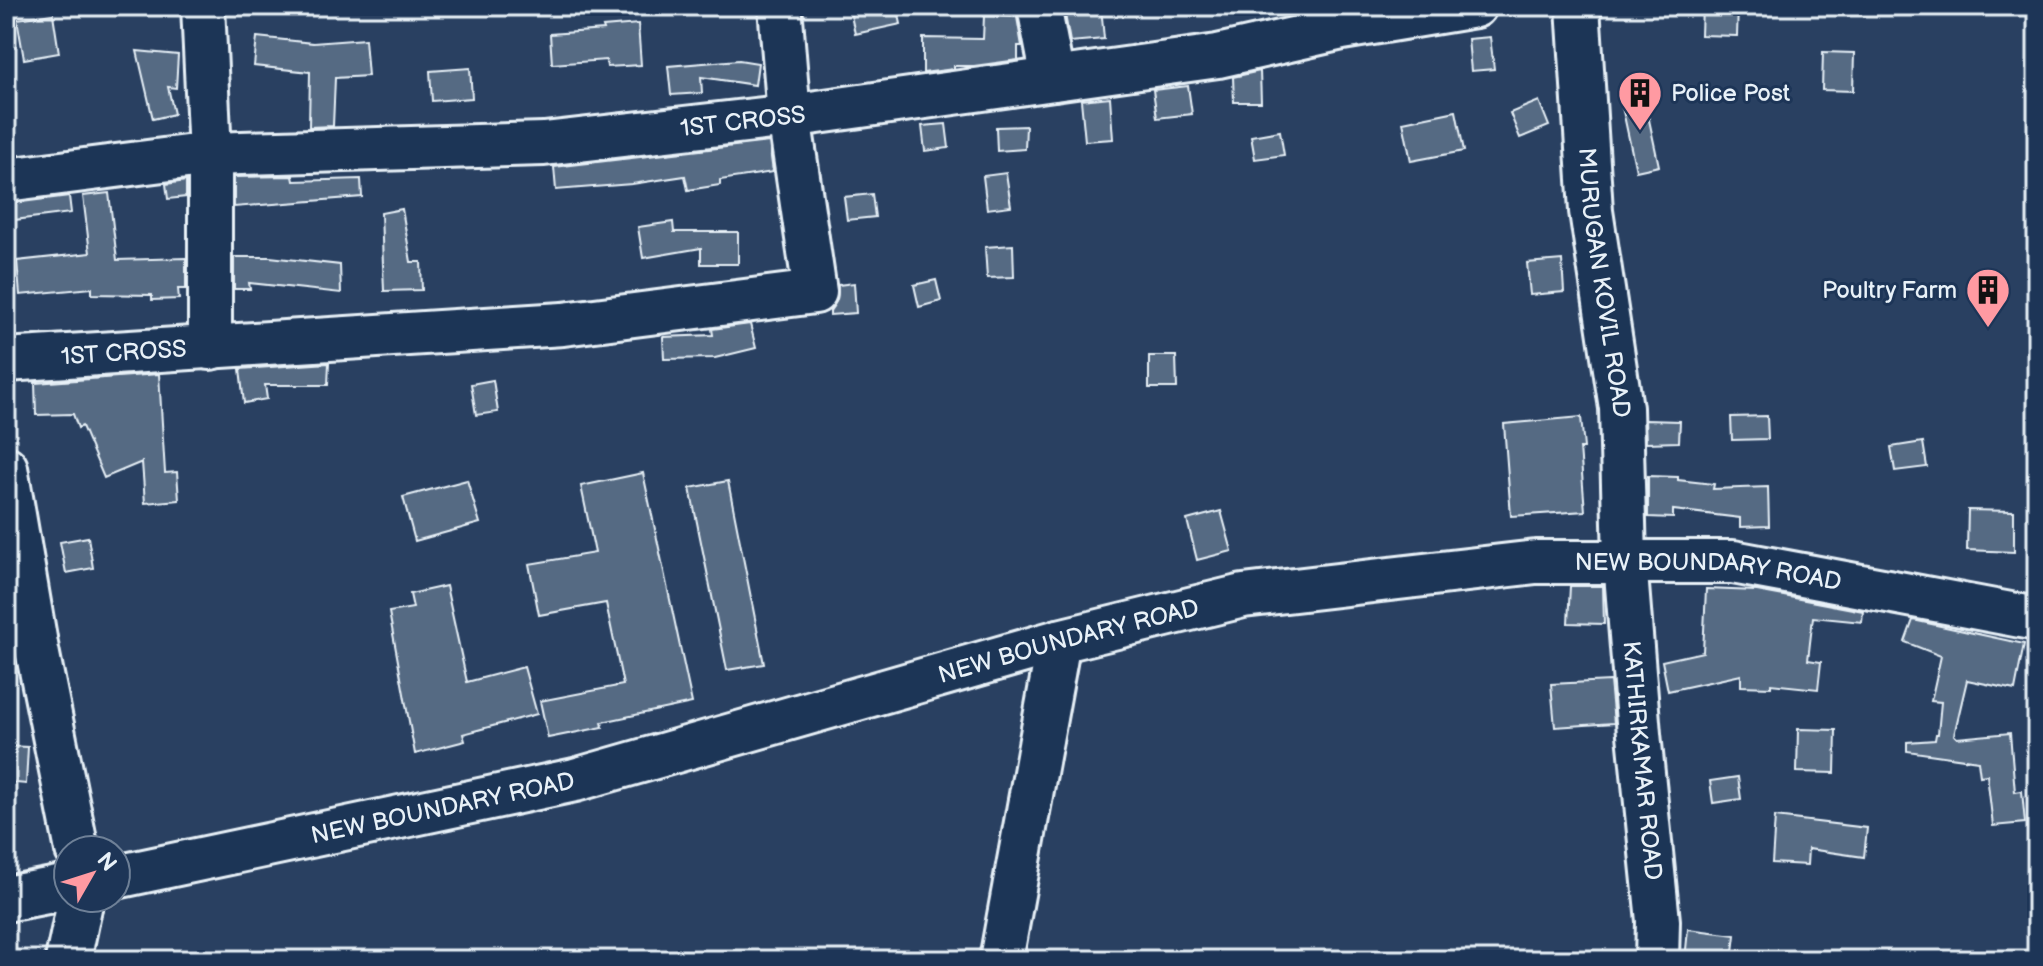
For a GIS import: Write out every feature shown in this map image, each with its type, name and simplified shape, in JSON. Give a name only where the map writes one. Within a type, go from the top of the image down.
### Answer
[{"type":"main road","points":[[6,899],[52,890]]},
{"type":"main road","points":[[68,960],[78,914]]},
{"type":"street","points":[[203,6],[210,154],[210,348]]},
{"type":"street","points":[[780,6],[789,116]]},
{"type":"street","points":[[1039,6],[1053,79]]},
{"type":"street","name":"1ST CROSS","points":[[6,180],[210,154],[544,144],[789,116],[1218,56],[1340,17],[1475,6]]},
{"type":"street","name":"MURUGAN KOVIL ROAD","points":[[1578,6],[1591,211],[1621,408],[1625,561]]},
{"type":"street","name":"1ST CROSS","points":[[6,360],[563,324],[815,292],[789,116]]},
{"type":"street","points":[[6,468],[37,650],[74,834]]},
{"type":"street","name":"KATHIRKAMAR ROAD","points":[[1625,561],[1658,921],[1657,960]]},
{"type":"street","name":"NEW BOUNDARY ROAD","points":[[132,874],[575,780],[1059,641],[1243,596],[1536,562],[1733,562],[2037,619]]},
{"type":"street","points":[[1001,960],[1059,641]]},
{"type":"building","points":[[849,6],[897,6],[901,24],[855,34]]},
{"type":"building","points":[[1101,6],[1104,39],[1070,42],[1064,9]]},
{"type":"building","points":[[1702,6],[1738,6],[1737,36],[1701,35]]},
{"type":"building","points":[[53,14],[59,53],[24,59],[17,19]]},
{"type":"building","points":[[984,16],[1017,17],[1022,46],[1018,46],[1018,60],[954,66],[954,69],[923,73],[923,38],[983,39]]},
{"type":"building","points":[[638,24],[641,65],[607,67],[606,60],[552,64],[550,34]]},
{"type":"building","points":[[257,37],[313,43],[365,39],[368,76],[335,78],[333,126],[309,127],[310,72],[254,66]]},
{"type":"building","points":[[1490,37],[1494,69],[1471,71],[1468,39]]},
{"type":"building","points":[[137,51],[178,55],[176,88],[168,87],[174,114],[153,119]]},
{"type":"building","points":[[1823,52],[1854,53],[1853,91],[1822,90]]},
{"type":"building","points":[[739,60],[758,63],[755,85],[701,77],[702,93],[671,95],[668,66]]},
{"type":"building","points":[[470,68],[472,98],[432,101],[430,71]]},
{"type":"building","points":[[1260,71],[1261,102],[1234,102],[1233,77]]},
{"type":"building","points":[[1188,86],[1192,114],[1157,118],[1153,90]]},
{"type":"building","name":"Police Post","points":[[1643,92],[1659,166],[1636,171],[1620,97]]},
{"type":"building","points":[[1110,97],[1113,139],[1085,141],[1081,100]]},
{"type":"building","points":[[1539,101],[1549,126],[1520,138],[1510,113]]},
{"type":"building","points":[[1456,111],[1464,151],[1411,161],[1403,122]]},
{"type":"building","points":[[946,124],[949,148],[925,151],[922,126]]},
{"type":"building","points":[[1026,126],[1025,149],[997,151],[996,127]]},
{"type":"building","points":[[1280,131],[1284,155],[1255,159],[1251,136]]},
{"type":"building","points":[[769,142],[773,172],[720,180],[720,185],[688,190],[685,176],[556,190],[554,167]]},
{"type":"building","points":[[1006,173],[1011,206],[987,209],[983,176]]},
{"type":"building","points":[[293,176],[294,181],[361,179],[362,197],[234,207],[234,177]]},
{"type":"building","points":[[186,181],[186,197],[168,199],[166,184]]},
{"type":"building","points":[[109,193],[117,260],[186,258],[186,289],[178,289],[179,299],[152,300],[152,295],[92,294],[92,288],[20,295],[17,261],[90,253],[83,196]]},
{"type":"building","points":[[872,194],[875,217],[847,220],[844,197]]},
{"type":"building","points":[[69,196],[71,213],[6,221],[6,204]]},
{"type":"building","points":[[402,209],[411,262],[421,262],[422,290],[384,291],[381,213]]},
{"type":"building","points":[[673,222],[674,232],[738,232],[738,264],[701,264],[701,248],[643,258],[638,227]]},
{"type":"building","points":[[1013,245],[1014,277],[987,278],[985,247]]},
{"type":"building","points":[[234,257],[270,257],[340,265],[341,293],[249,283],[250,289],[234,289]]},
{"type":"building","points":[[1562,260],[1564,292],[1530,295],[1527,263]]},
{"type":"building","points":[[936,280],[941,301],[919,307],[914,285]]},
{"type":"building","points":[[854,283],[856,313],[830,315],[837,300],[838,285]]},
{"type":"building","points":[[750,324],[756,348],[715,358],[664,359],[663,337],[713,335],[712,329]]},
{"type":"building","points":[[1149,356],[1176,356],[1177,388],[1149,388]]},
{"type":"building","points":[[329,363],[328,385],[265,385],[267,399],[244,403],[240,369]]},
{"type":"building","points":[[159,374],[165,473],[177,472],[179,500],[145,503],[142,462],[104,478],[82,426],[78,428],[73,414],[36,415],[35,383]]},
{"type":"building","points":[[493,380],[498,412],[476,415],[471,384]]},
{"type":"building","points":[[1767,416],[1768,439],[1732,440],[1731,417]]},
{"type":"building","points":[[1581,417],[1585,511],[1511,516],[1504,424]]},
{"type":"building","points":[[1645,420],[1680,421],[1679,442],[1646,443]]},
{"type":"building","points":[[1923,442],[1927,467],[1895,471],[1891,447]]},
{"type":"building","points":[[643,473],[692,703],[602,722],[603,727],[548,738],[540,701],[623,685],[606,603],[539,615],[529,564],[595,553],[581,486]]},
{"type":"building","points":[[1648,476],[1678,477],[1678,480],[1714,484],[1713,489],[1768,487],[1769,526],[1740,527],[1740,518],[1673,510],[1673,518],[1648,517]]},
{"type":"building","points":[[467,480],[480,523],[415,541],[403,497]]},
{"type":"building","points":[[728,481],[764,664],[727,670],[690,488]]},
{"type":"building","points":[[1968,510],[2014,511],[2014,552],[1967,550]]},
{"type":"building","points":[[1221,511],[1232,551],[1197,560],[1187,520]]},
{"type":"building","points":[[88,537],[93,568],[66,573],[60,542]]},
{"type":"building","points":[[446,586],[467,682],[524,667],[537,714],[463,734],[465,741],[415,754],[389,612],[413,608],[410,594]]},
{"type":"building","points":[[1570,586],[1603,586],[1604,624],[1568,623]]},
{"type":"building","points":[[1706,589],[1757,591],[1863,611],[1862,622],[1813,617],[1808,660],[1821,662],[1818,689],[1771,684],[1771,687],[1741,686],[1741,675],[1668,691],[1662,661],[1703,652]]},
{"type":"building","points":[[1913,620],[2024,644],[2015,690],[1967,680],[1954,735],[1957,738],[2010,733],[2015,792],[2022,791],[2025,823],[1993,826],[1987,775],[1980,776],[1978,761],[1907,751],[1907,742],[1935,740],[1941,702],[1931,701],[1941,656],[1905,642]]},
{"type":"building","points":[[1610,681],[1614,723],[1555,727],[1551,684]]},
{"type":"building","points":[[1798,729],[1836,730],[1835,773],[1797,772]]},
{"type":"building","points":[[6,746],[28,747],[26,784],[6,782]]},
{"type":"building","points":[[1738,777],[1741,799],[1713,803],[1710,781]]},
{"type":"building","points":[[1775,817],[1867,828],[1864,857],[1808,849],[1807,865],[1772,863]]},
{"type":"building","points":[[1688,929],[1735,935],[1732,960],[1685,960]]},
{"type":"place","name":"Police Post","points":[[1640,132]]},
{"type":"place","name":"Poultry Farm","points":[[1988,329]]}]
